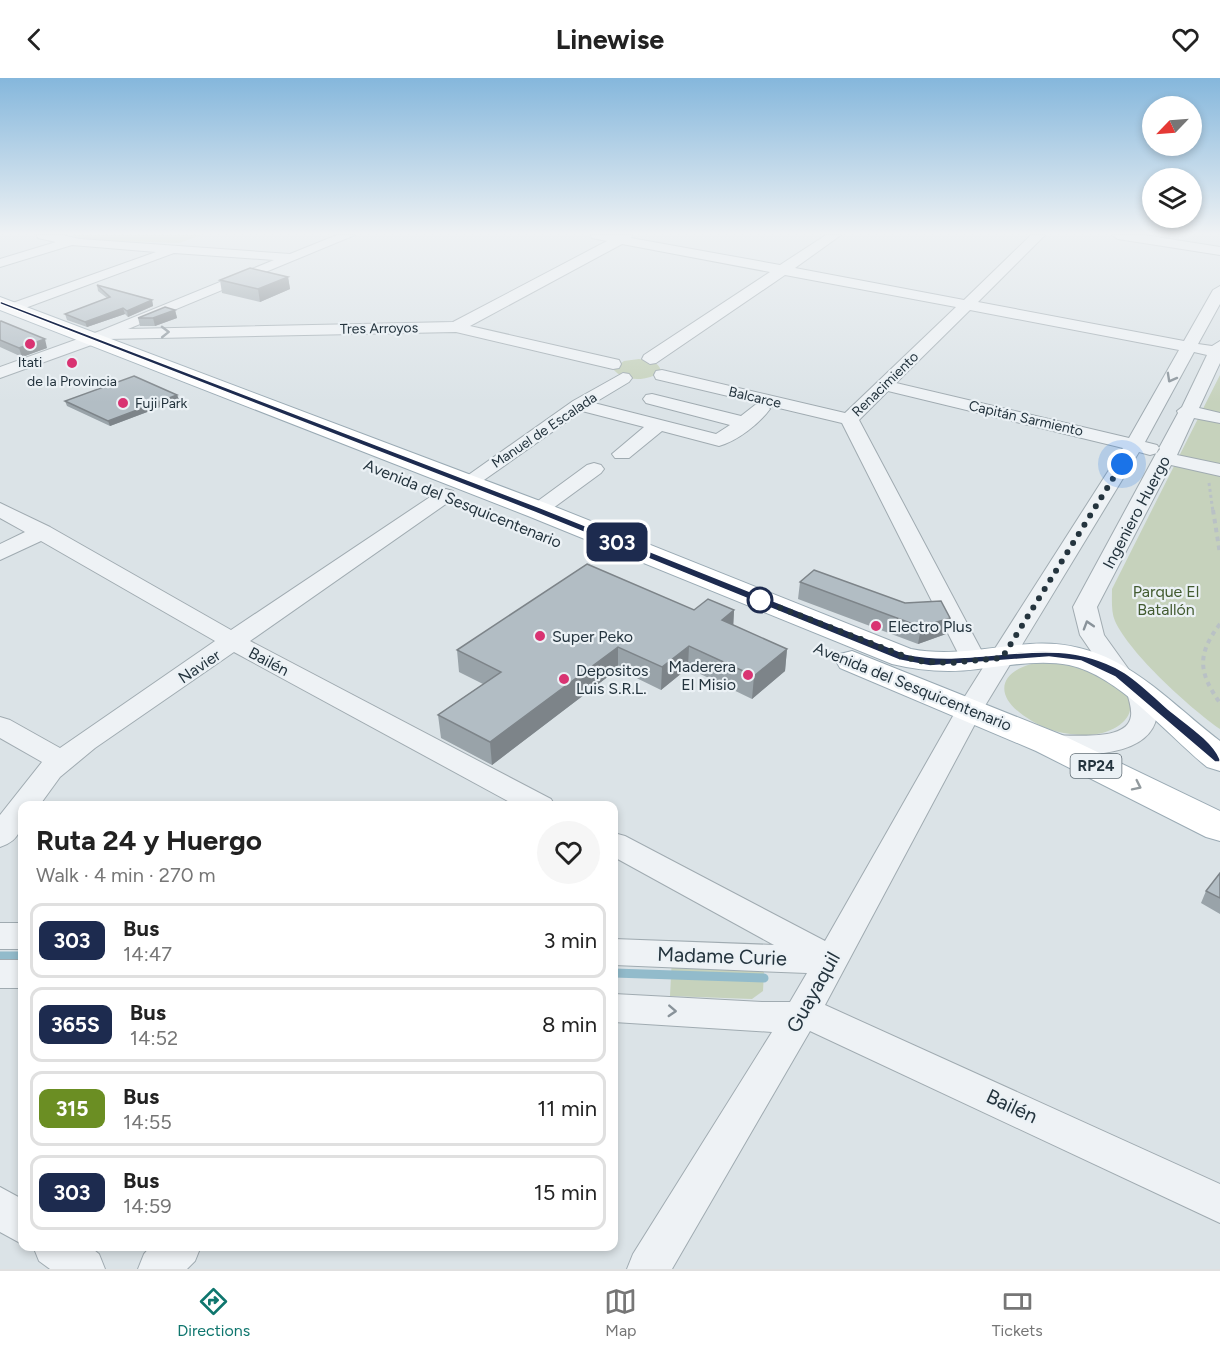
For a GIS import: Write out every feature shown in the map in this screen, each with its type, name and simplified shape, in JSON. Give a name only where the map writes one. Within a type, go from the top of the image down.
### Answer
[{"type":"main road","name":"Avenida del Sesquicentenario","points":[[4,309],[91,339],[456,489],[1049,743],[1220,826]]},
{"type":"main road","name":"Avenida del Sesquicentenario","points":[[456,489],[538,510],[903,657],[930,663],[1039,654],[1083,658],[1130,684],[1220,759]]},
{"type":"street","points":[[4,309],[57,291]]},
{"type":"street","points":[[0,373],[211,291]]},
{"type":"street","name":"Tres Arroyos","points":[[91,339],[456,327],[524,291]]},
{"type":"street","name":"Manuel de Escalada","points":[[456,489],[753,291]]},
{"type":"street","points":[[891,291],[1189,346],[1219,349]]},
{"type":"street","name":"Renacimiento","points":[[982,291],[849,419],[988,660]]},
{"type":"street","name":"Ingeniero Huergo","points":[[970,709],[988,660],[1135,444],[1220,291]]},
{"type":"street","name":"Balcarce","points":[[456,327],[849,419]]},
{"type":"street","name":"Ingeniero Huergo","points":[[1130,684],[1090,633],[1085,618],[1085,607],[1166,456],[1219,349]]},
{"type":"street","name":"Capitán Sarmiento","points":[[883,386],[1135,444],[1166,456],[1214,469]]},
{"type":"street","points":[[651,399],[745,423]]},
{"type":"street","points":[[579,405],[719,440]]},
{"type":"street","points":[[1154,408],[1220,417]]},
{"type":"street","points":[[692,452],[719,440],[761,409]]},
{"type":"street","points":[[622,454],[658,425]]},
{"type":"street","points":[[538,510],[594,469]]},
{"type":"street","name":"Navier","points":[[25,801],[61,761],[86,742],[456,489]]},
{"type":"street","name":"Bailén","points":[[0,509],[234,642],[532,801]]},
{"type":"street","points":[[0,553],[42,532]]},
{"type":"street","name":"RP24","points":[[1049,743],[1079,746],[1105,745],[1133,733],[1144,719],[1130,684]]},
{"type":"street","name":"Guayaquil","points":[[648,1269],[801,1015],[970,709]]},
{"type":"street","points":[[0,726],[61,761]]},
{"type":"street","name":"Navier","points":[[0,836],[18,811]]},
{"type":"street","points":[[618,846],[831,960]]},
{"type":"street","points":[[0,936],[18,936]]},
{"type":"street","name":"Madame Curie","points":[[618,952],[831,960]]},
{"type":"street","points":[[0,974],[18,974]]},
{"type":"street","points":[[618,1008],[762,1017],[801,1015]]},
{"type":"street","name":"Bailén","points":[[801,1015],[815,1016],[832,1022],[1220,1204]]},
{"type":"street","points":[[0,1207],[18,1221]]},
{"type":"street","points":[[61,1251],[84,1269]]},
{"type":"street","points":[[159,1269],[175,1251]]},
{"type":"path","points":[[1214,469],[1214,511],[1220,554]]},
{"type":"path","points":[[1214,511],[1220,512]]},
{"type":"path","points":[[1220,624],[1211,635],[1201,656],[1202,674],[1220,703]]},
{"type":"green space","points":[[639,359],[655,363],[661,371],[650,377],[636,379],[623,376],[613,369],[624,361]]},
{"type":"green space","name":"Parque El Batallón","points":[[1220,375],[1220,729],[1193,708],[1134,649],[1115,621],[1112,589]]},
{"type":"green space","points":[[1048,661],[1081,668],[1112,682],[1124,692],[1129,701],[1130,710],[1126,719],[1109,731],[1077,735],[1044,727],[1018,711],[1009,701],[1005,692],[1005,683],[1010,675],[1019,669]]},
{"type":"green space","points":[[672,956],[764,971],[763,991],[752,999],[670,996]]},
{"type":"building","points":[[103,291],[117,291],[152,300],[127,311],[123,308],[85,322],[65,314],[110,297]]},
{"type":"building","points":[[165,307],[175,310],[153,318],[138,318]]},
{"type":"building","points":[[1,321],[45,339],[19,348],[0,340]]},
{"type":"building","name":"Fuji Park","points":[[134,376],[177,395],[108,421],[65,401]]},
{"type":"building","points":[[587,564],[694,610],[708,599],[734,610],[722,620],[787,649],[754,676],[689,646],[662,667],[618,647],[490,742],[438,715],[501,672],[457,650]]},
{"type":"building","points":[[814,570],[905,603],[941,601],[950,618],[921,627],[800,582]]},
{"type":"building","points":[[1220,873],[1220,898],[1206,891]]},
{"type":"waterway","points":[[0,956],[18,956]]},
{"type":"waterway","points":[[618,973],[764,978]]},
{"type":"bus line","name":"303","points":[[0,303],[538,510],[903,657],[930,663],[1049,653],[1083,658],[1119,674],[1220,759]]},
{"type":"place","name":"Itati","points":[[30,344]]},
{"type":"place","name":"de la Provincia","points":[[72,363]]},
{"type":"place","name":"Fuji Park","points":[[123,403]]},
{"type":"place","name":"Electro Plus","points":[[876,626]]},
{"type":"place","name":"Super Peko","points":[[540,636]]},
{"type":"place","name":"Maderera El Misio","points":[[748,675]]},
{"type":"place","name":"Depositos Luis S.R.L.","points":[[564,679]]},
{"type":"route","points":[[760,600],[755,598],[917,661],[950,663],[1002,658],[1122,464]]}]
